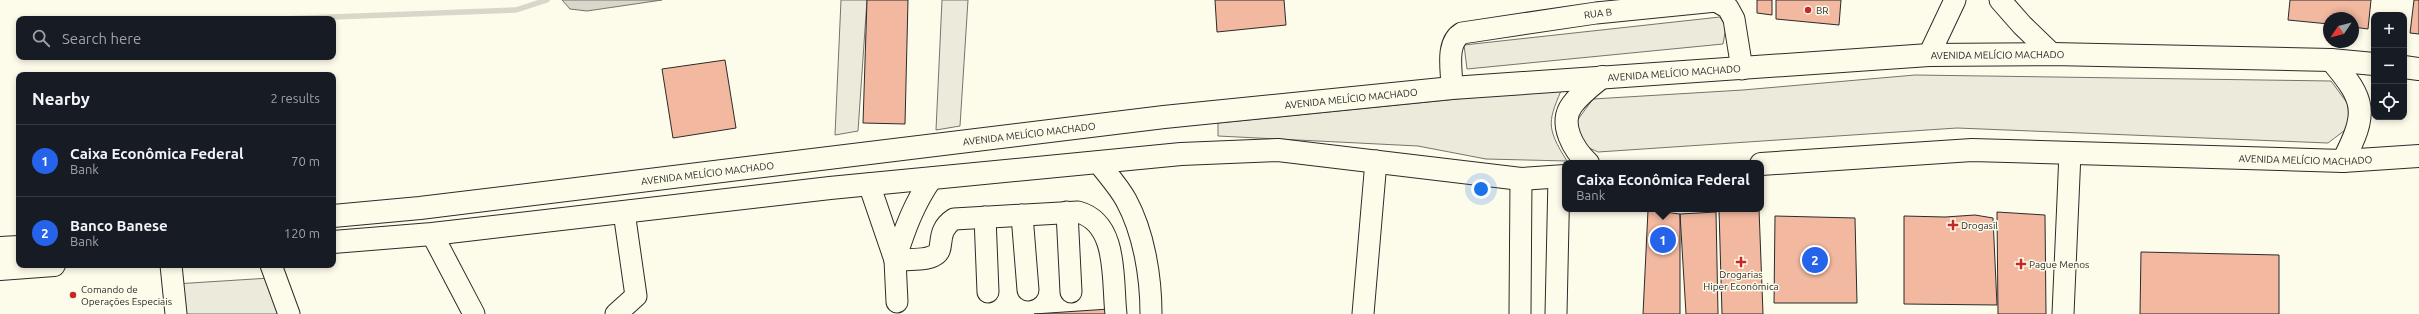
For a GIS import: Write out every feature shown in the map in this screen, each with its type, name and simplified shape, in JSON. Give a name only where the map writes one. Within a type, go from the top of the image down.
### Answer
[{"type":"main road","name":"AVENIDA MELÍCIO MACHADO","points":[[336,216],[420,208],[1156,118],[1452,88],[1929,55],[2052,54],[2331,60],[2371,64]]},
{"type":"main road","points":[[2331,60],[2352,84],[2361,108],[2358,132],[2343,161]]},
{"type":"main road","points":[[2407,67],[2419,69]]},
{"type":"main road","points":[[1585,160],[1580,156],[1568,136],[1567,122],[1571,106],[1602,77]]},
{"type":"main road","points":[[336,242],[432,234],[869,184],[1181,154],[1278,150],[1521,179],[1562,177]]},
{"type":"main road","name":"AVENIDA MELÍCIO MACHADO","points":[[1764,164],[1972,150],[2343,161],[2419,156]]},
{"type":"main road","points":[[0,248],[16,246]]},
{"type":"main road","points":[[0,270],[22,268]]},
{"type":"street","points":[[1929,55],[1955,0]]},
{"type":"street","points":[[2000,0],[2022,25],[2052,54]]},
{"type":"street","name":"RUA B","points":[[1452,88],[1452,44],[1456,37],[1462,34],[1596,7],[1716,1],[1728,8],[1734,19],[1742,69]]},
{"type":"street","points":[[2063,314],[2070,153]]},
{"type":"street","points":[[1363,314],[1376,161]]},
{"type":"street","points":[[1098,162],[1126,199],[1139,232],[1151,294],[1151,314]]},
{"type":"street","points":[[1556,314],[1562,177]]},
{"type":"street","points":[[895,260],[905,228],[921,193],[932,178]]},
{"type":"street","points":[[1520,314],[1521,179]]},
{"type":"street","points":[[869,184],[895,260],[897,302]]},
{"type":"street","points":[[616,314],[636,296],[624,212]]},
{"type":"street","points":[[895,260],[934,256],[940,249],[941,233],[946,224],[954,219],[1067,212],[1085,214],[1103,229],[1109,242],[1116,314]]},
{"type":"street","points":[[1067,212],[1071,292]]},
{"type":"street","points":[[1022,215],[1028,290]]},
{"type":"street","points":[[985,217],[988,292]]},
{"type":"street","points":[[432,234],[474,314]]},
{"type":"street","points":[[171,268],[176,314]]},
{"type":"street","points":[[272,268],[290,314]]},
{"type":"shaded area","points":[[562,0],[662,0],[587,11],[570,9]]},
{"type":"shaded area","points":[[841,0],[867,0],[858,131],[835,135]]},
{"type":"shaded area","points":[[942,0],[968,0],[960,126],[936,130]]},
{"type":"shaded area","points":[[1720,17],[1726,27],[1723,44],[1467,69],[1464,45]]},
{"type":"shaded area","points":[[1915,75],[2331,81],[2348,104],[2349,127],[2328,143],[1957,128],[1598,152],[1583,145],[1576,122],[1593,99],[1743,90]]},
{"type":"shaded area","points":[[1564,84],[1552,115],[1551,123],[1555,139],[1566,160],[1486,159],[1418,146],[1218,136],[1218,123],[1497,95]]},
{"type":"shaded area","points":[[270,278],[282,314],[181,314],[175,284]]},
{"type":"building","points":[[867,0],[908,0],[905,124],[863,123]]},
{"type":"building","points":[[1215,0],[1284,0],[1286,25],[1217,32]]},
{"type":"building","points":[[1757,0],[1772,0],[1772,15],[1757,13]]},
{"type":"building","name":"BR","points":[[1776,0],[1841,0],[1839,25],[1776,19]]},
{"type":"building","points":[[2290,0],[2371,0],[2368,29],[2359,28],[2359,12],[2323,12],[2323,23],[2288,20]]},
{"type":"building","points":[[2414,0],[2419,0],[2419,34],[2410,33]]},
{"type":"building","points":[[725,60],[736,128],[673,138],[662,69]]},
{"type":"building","points":[[1648,212],[1680,214],[1680,314],[1643,314]]},
{"type":"building","points":[[1716,212],[1718,314],[1686,314],[1680,214]]},
{"type":"building","name":"Drogarias Hiper Econômica","points":[[1719,212],[1759,212],[1763,314],[1722,314]]},
{"type":"building","name":"Pague Menos","points":[[1997,212],[2045,215],[2046,314],[1998,314]]},
{"type":"building","points":[[1975,215],[1993,218],[1997,305],[1904,304],[1904,216],[1945,217]]},
{"type":"building","points":[[1775,216],[1855,218],[1857,303],[1774,303]]},
{"type":"building","points":[[2141,252],[2279,255],[2279,314],[2140,314]]},
{"type":"building","points":[[1109,309],[1109,314],[1034,314]]},
{"type":"waterway","points":[[336,17],[516,10],[547,0]]},
{"type":"place","name":"BR","points":[[1808,10]]},
{"type":"place","name":"Drogasil","points":[[1953,225]]},
{"type":"place","name":"Caixa Econômica Federal","points":[[1663,240]]},
{"type":"place","name":"Banco Banese","points":[[1815,260]]},
{"type":"place","name":"Drogarias Hiper Econômica","points":[[1741,262]]},
{"type":"place","name":"Pague Menos","points":[[2021,264]]},
{"type":"place","name":"Comando de Operações Especiais","points":[[73,295]]}]
